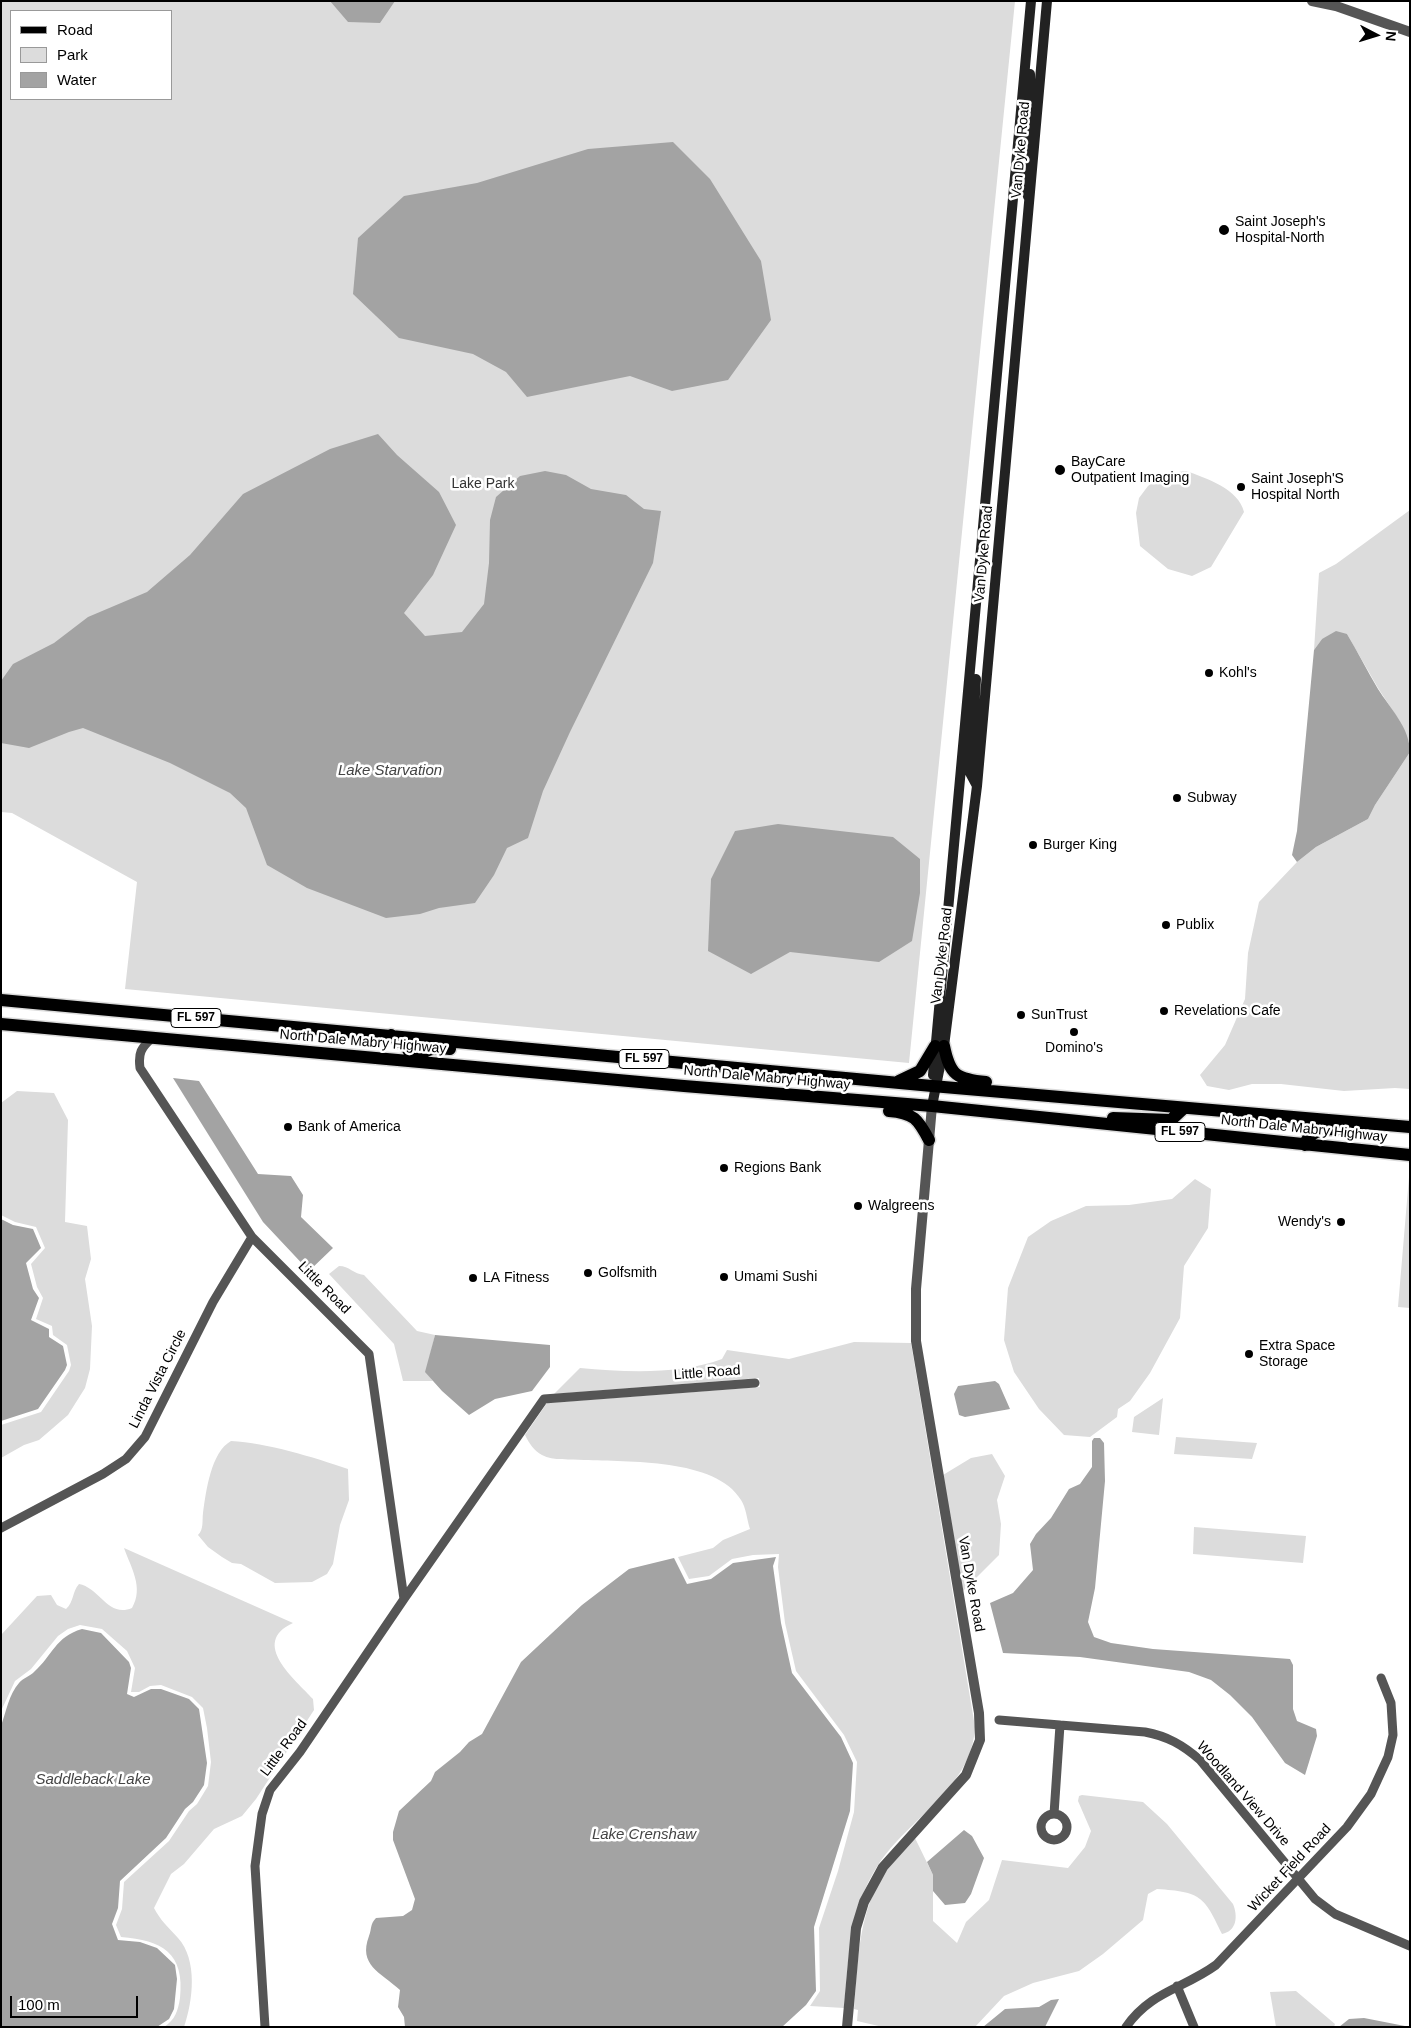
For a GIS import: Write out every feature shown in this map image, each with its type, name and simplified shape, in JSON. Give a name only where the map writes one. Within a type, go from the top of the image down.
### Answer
[{"type":"main road","name":"Van Dyke Road","points":[[940,1046],[977,593],[1031,1]]},
{"type":"main road","name":"Van Dyke Road","points":[[932,1106],[976,786],[1047,1]]},
{"type":"main road","points":[[1029,28],[1031,98],[1024,172],[1026,193],[1030,199]]},
{"type":"main road","points":[[976,786],[970,773],[978,660],[977,593]]},
{"type":"main road","name":"North Dale Mabry Highway","points":[[1,1000],[934,1086],[1410,1127]]},
{"type":"main road","name":"North Dale Mabry Highway","points":[[1,1024],[693,1087],[932,1106],[1410,1155]]},
{"type":"main road","points":[[391,1035],[421,1062],[447,1070],[902,1112],[917,1119],[929,1140]]},
{"type":"main road","points":[[896,1082],[920,1071],[940,1046],[948,1064],[960,1078],[1080,1091],[1139,1104]]},
{"type":"main road","points":[[421,1062],[420,1054],[440,1047],[549,1058],[570,1052]]},
{"type":"main road","points":[[1052,1119],[1069,1115],[1171,1120],[1184,1108]]},
{"type":"main road","points":[[1305,1145],[1310,1136],[1324,1129],[1410,1134]]},
{"type":"street","points":[[1312,1],[1336,6],[1410,32]]},
{"type":"street","points":[[993,419],[1010,420]]},
{"type":"street","name":"Little Road","points":[[152,1038],[142,1047],[138,1057],[140,1068],[252,1237],[369,1354],[404,1598]]},
{"type":"street","name":"Van Dyke Road","points":[[848,2027],[856,1928],[864,1902],[883,1867],[966,1775],[980,1740],[979,1713],[916,1341],[916,1288],[932,1106]]},
{"type":"street","name":"Linda Vista Circle","points":[[1,1528],[103,1474],[126,1459],[145,1437],[213,1302],[252,1237]]},
{"type":"street","name":"Little Road","points":[[265,2027],[255,1866],[262,1814],[270,1790],[300,1752],[404,1598],[544,1399],[755,1383]]},
{"type":"street","name":"Wicket Field Road","points":[[1126,2027],[1150,2000],[1216,1965],[1358,1814],[1382,1774],[1393,1735],[1394,1719],[1391,1703],[1381,1678]]},
{"type":"street","name":"Woodland View Drive","points":[[999,1720],[1144,1732],[1181,1744],[1200,1760],[1316,1899],[1334,1914],[1410,1946]]},
{"type":"street","points":[[1054,1814],[1060,1725]]},
{"type":"street","points":[[1177,1986],[1194,2027]]},
{"type":"green space","name":"Lake Park","points":[[1,1],[1015,1],[909,1063],[125,989],[137,882],[12,813],[1,812]]},
{"type":"green space","points":[[1186,471],[1221,485],[1236,497],[1244,512],[1211,567],[1192,576],[1168,569],[1140,546],[1136,513],[1139,498],[1148,486],[1163,474]]},
{"type":"green space","points":[[1410,510],[1410,745],[1401,723],[1378,688],[1347,634],[1322,639],[1314,650],[1319,573],[1336,564]]},
{"type":"green space","points":[[1410,752],[1410,1089],[1344,1091],[1281,1084],[1252,1084],[1229,1090],[1207,1086],[1200,1075],[1225,1045],[1245,999],[1248,953],[1259,902],[1297,862],[1316,847],[1368,819],[1375,805]]},
{"type":"green space","points":[[17,1091],[54,1093],[68,1120],[65,1222],[87,1226],[91,1259],[85,1279],[92,1326],[90,1369],[85,1388],[68,1415],[39,1440],[24,1445],[1,1458],[1,1425],[41,1412],[69,1371],[71,1365],[67,1345],[53,1335],[52,1326],[36,1319],[43,1298],[37,1287],[31,1264],[45,1248],[36,1227],[15,1222],[1,1215],[1,1103]]},
{"type":"green space","points":[[1410,1177],[1410,1308],[1398,1307]]},
{"type":"green space","points":[[1195,1179],[1211,1189],[1208,1228],[1184,1266],[1180,1318],[1150,1373],[1130,1401],[1118,1409],[1117,1417],[1090,1437],[1064,1435],[1039,1409],[1014,1372],[1004,1340],[1008,1288],[1028,1237],[1051,1221],[1086,1206],[1129,1205],[1172,1199]]},
{"type":"green space","points":[[339,1266],[364,1275],[417,1331],[435,1335],[426,1372],[433,1381],[403,1381],[394,1344],[329,1274]]},
{"type":"green space","points":[[854,1342],[911,1343],[975,1727],[971,1749],[963,1768],[937,1801],[891,1848],[868,1882],[861,1899],[852,1934],[844,2008],[810,2006],[820,1991],[819,1928],[838,1871],[854,1812],[857,1762],[844,1735],[796,1671],[785,1623],[778,1567],[779,1554],[753,1555],[732,1559],[709,1576],[689,1579],[678,1557],[713,1548],[723,1540],[750,1529],[743,1503],[729,1486],[712,1476],[692,1469],[669,1465],[646,1462],[546,1457],[530,1444],[525,1435],[547,1403],[760,1387],[759,1378],[554,1394],[580,1368],[615,1371],[652,1371],[688,1368],[722,1359],[727,1350],[789,1359]]},
{"type":"green space","points":[[1163,1398],[1159,1435],[1132,1432],[1134,1417]]},
{"type":"green space","points":[[1176,1437],[1257,1443],[1252,1459],[1174,1454]]},
{"type":"green space","points":[[231,1441],[245,1442],[305,1455],[348,1469],[349,1500],[340,1525],[333,1564],[327,1574],[312,1582],[275,1583],[241,1564],[232,1563],[222,1557],[208,1547],[198,1535],[202,1528],[206,1494],[214,1463],[224,1446]]},
{"type":"green space","points":[[992,1454],[1005,1476],[997,1500],[1001,1524],[999,1555],[963,1591],[943,1475],[971,1458]]},
{"type":"green space","points":[[1194,1527],[1306,1536],[1303,1563],[1193,1554]]},
{"type":"green space","points":[[124,1548],[293,1623],[281,1631],[275,1641],[276,1651],[288,1672],[313,1699],[314,1710],[256,1799],[242,1816],[214,1829],[184,1864],[171,1874],[154,1908],[178,1938],[189,1958],[192,1981],[190,2005],[184,2027],[164,2027],[175,2015],[180,1998],[181,1983],[179,1970],[174,1960],[168,1952],[148,1941],[121,1937],[116,1925],[122,1909],[124,1882],[169,1841],[208,1786],[211,1762],[203,1708],[192,1697],[161,1685],[150,1686],[139,1692],[131,1692],[135,1668],[127,1651],[102,1629],[80,1625],[68,1629],[58,1636],[31,1669],[15,1681],[1,1711],[1,1635],[37,1596],[51,1595],[57,1605],[66,1609],[79,1584],[93,1591],[110,1606],[124,1610],[132,1608],[137,1593],[137,1585]]},
{"type":"green space","points":[[1079,1796],[1143,1802],[1167,1824],[1233,1904],[1236,1918],[1231,1930],[1222,1934],[1210,1911],[1199,1898],[1183,1892],[1157,1889],[1148,1894],[1143,1920],[1103,1954],[1079,1971],[1033,1983],[1004,1996],[975,2027],[883,2027],[857,2021],[858,2010],[854,2009],[859,1954],[861,1936],[870,1901],[887,1869],[915,1838],[933,1875],[933,1921],[957,1943],[966,1922],[989,1900],[1002,1860],[1068,1868],[1085,1847],[1091,1831],[1078,1801]]},
{"type":"green space","points":[[1296,1991],[1335,2024],[1334,2027],[1276,2027],[1270,1992]]},
{"type":"water","points":[[330,1],[395,1],[380,23],[348,22]]},
{"type":"water","points":[[673,142],[710,179],[761,261],[771,320],[728,380],[672,391],[630,376],[527,397],[506,372],[473,354],[399,338],[353,294],[358,238],[404,196],[477,183],[588,149]]},
{"type":"water","name":"Lake Starvation","points":[[378,434],[397,455],[439,492],[456,525],[433,575],[404,613],[425,636],[462,632],[484,604],[489,563],[490,520],[496,497],[520,476],[545,471],[566,475],[591,489],[626,495],[644,509],[661,511],[653,563],[543,791],[528,838],[507,848],[494,875],[475,903],[439,908],[420,914],[386,918],[307,888],[267,865],[246,808],[230,793],[170,763],[83,728],[29,748],[1,743],[1,681],[13,664],[54,643],[88,617],[147,592],[190,555],[243,494],[330,449]]},
{"type":"water","points":[[1336,631],[1347,634],[1378,689],[1403,727],[1407,735],[1410,752],[1375,805],[1368,819],[1316,847],[1297,862],[1292,855],[1297,831],[1314,650],[1322,639]]},
{"type":"water","points":[[778,824],[893,837],[920,859],[920,893],[912,941],[879,962],[790,952],[751,974],[708,951],[711,879],[735,831]]},
{"type":"water","points":[[173,1078],[199,1081],[258,1174],[291,1176],[303,1195],[301,1217],[333,1248],[309,1271],[263,1222]]},
{"type":"water","points":[[1,1219],[13,1225],[33,1229],[41,1248],[26,1263],[33,1289],[39,1298],[31,1320],[49,1329],[49,1337],[63,1346],[67,1365],[38,1409],[1,1421]]},
{"type":"water","points":[[435,1335],[550,1345],[550,1367],[532,1391],[495,1399],[469,1415],[442,1391],[425,1372]]},
{"type":"water","points":[[995,1381],[999,1384],[1010,1409],[965,1417],[959,1415],[954,1394],[958,1386]]},
{"type":"water","points":[[1094,1438],[1100,1438],[1104,1443],[1105,1481],[1095,1588],[1088,1622],[1094,1637],[1111,1643],[1153,1649],[1290,1659],[1293,1665],[1293,1709],[1297,1721],[1316,1729],[1317,1736],[1305,1775],[1285,1763],[1252,1717],[1230,1695],[1211,1680],[1189,1672],[1080,1657],[1003,1653],[990,1603],[1013,1593],[1033,1570],[1030,1544],[1036,1534],[1051,1518],[1069,1489],[1080,1484],[1092,1467],[1092,1441]]},
{"type":"water","name":"Lake Crenshaw","points":[[776,1557],[773,1566],[781,1623],[792,1673],[841,1737],[853,1763],[850,1811],[814,1927],[816,1991],[806,2005],[782,2027],[405,2027],[404,2017],[398,2007],[400,1990],[373,1967],[366,1954],[371,1926],[376,1918],[403,1916],[412,1910],[415,1899],[393,1840],[393,1832],[399,1811],[431,1781],[435,1772],[460,1752],[469,1742],[482,1734],[521,1662],[582,1605],[629,1569],[674,1558],[687,1584],[711,1579],[733,1563]]},
{"type":"water","name":"Saddleback Lake","points":[[82,1629],[101,1633],[129,1662],[131,1668],[127,1694],[134,1697],[151,1689],[161,1689],[189,1699],[199,1709],[207,1763],[204,1785],[166,1838],[120,1881],[118,1908],[112,1924],[118,1940],[140,1942],[157,1948],[175,1965],[177,1979],[174,2009],[169,2019],[157,2027],[1,2027],[1,1726],[10,1698],[19,1683],[40,1666],[60,1642],[73,1632]]},
{"type":"water","points":[[964,1830],[972,1836],[984,1858],[971,1894],[965,1903],[945,1905],[933,1891],[933,1875],[927,1862]]},
{"type":"water","points":[[1059,1999],[1045,2027],[983,2027],[1005,2009],[1039,2007],[1051,2000]]},
{"type":"water","points":[[1364,2018],[1410,2027],[1339,2027],[1349,2019]]},
{"type":"place","name":"Saint Joseph's Hospital-North","points":[[1224,230]]},
{"type":"place","name":"BayCare Outpatient Imaging","points":[[1060,470]]},
{"type":"place","name":"Saint Joseph'S Hospital North","points":[[1241,487]]},
{"type":"place","name":"Kohl's","points":[[1209,673]]},
{"type":"place","name":"Subway","points":[[1177,798]]},
{"type":"place","name":"Burger King","points":[[1033,845]]},
{"type":"place","name":"Publix","points":[[1166,925]]},
{"type":"place","name":"Revelations Cafe","points":[[1164,1011]]},
{"type":"place","name":"SunTrust","points":[[1021,1015]]},
{"type":"place","name":"Domino's","points":[[1074,1032]]},
{"type":"place","name":"Bank of America","points":[[288,1127]]},
{"type":"place","name":"Regions Bank","points":[[724,1168]]},
{"type":"place","name":"Walgreens","points":[[858,1206]]},
{"type":"place","name":"Wendy's","points":[[1341,1222]]},
{"type":"place","name":"Golfsmith","points":[[588,1273]]},
{"type":"place","name":"Umami Sushi","points":[[724,1277]]},
{"type":"place","name":"LA Fitness","points":[[473,1278]]},
{"type":"place","name":"Extra Space Storage","points":[[1249,1354]]}]
